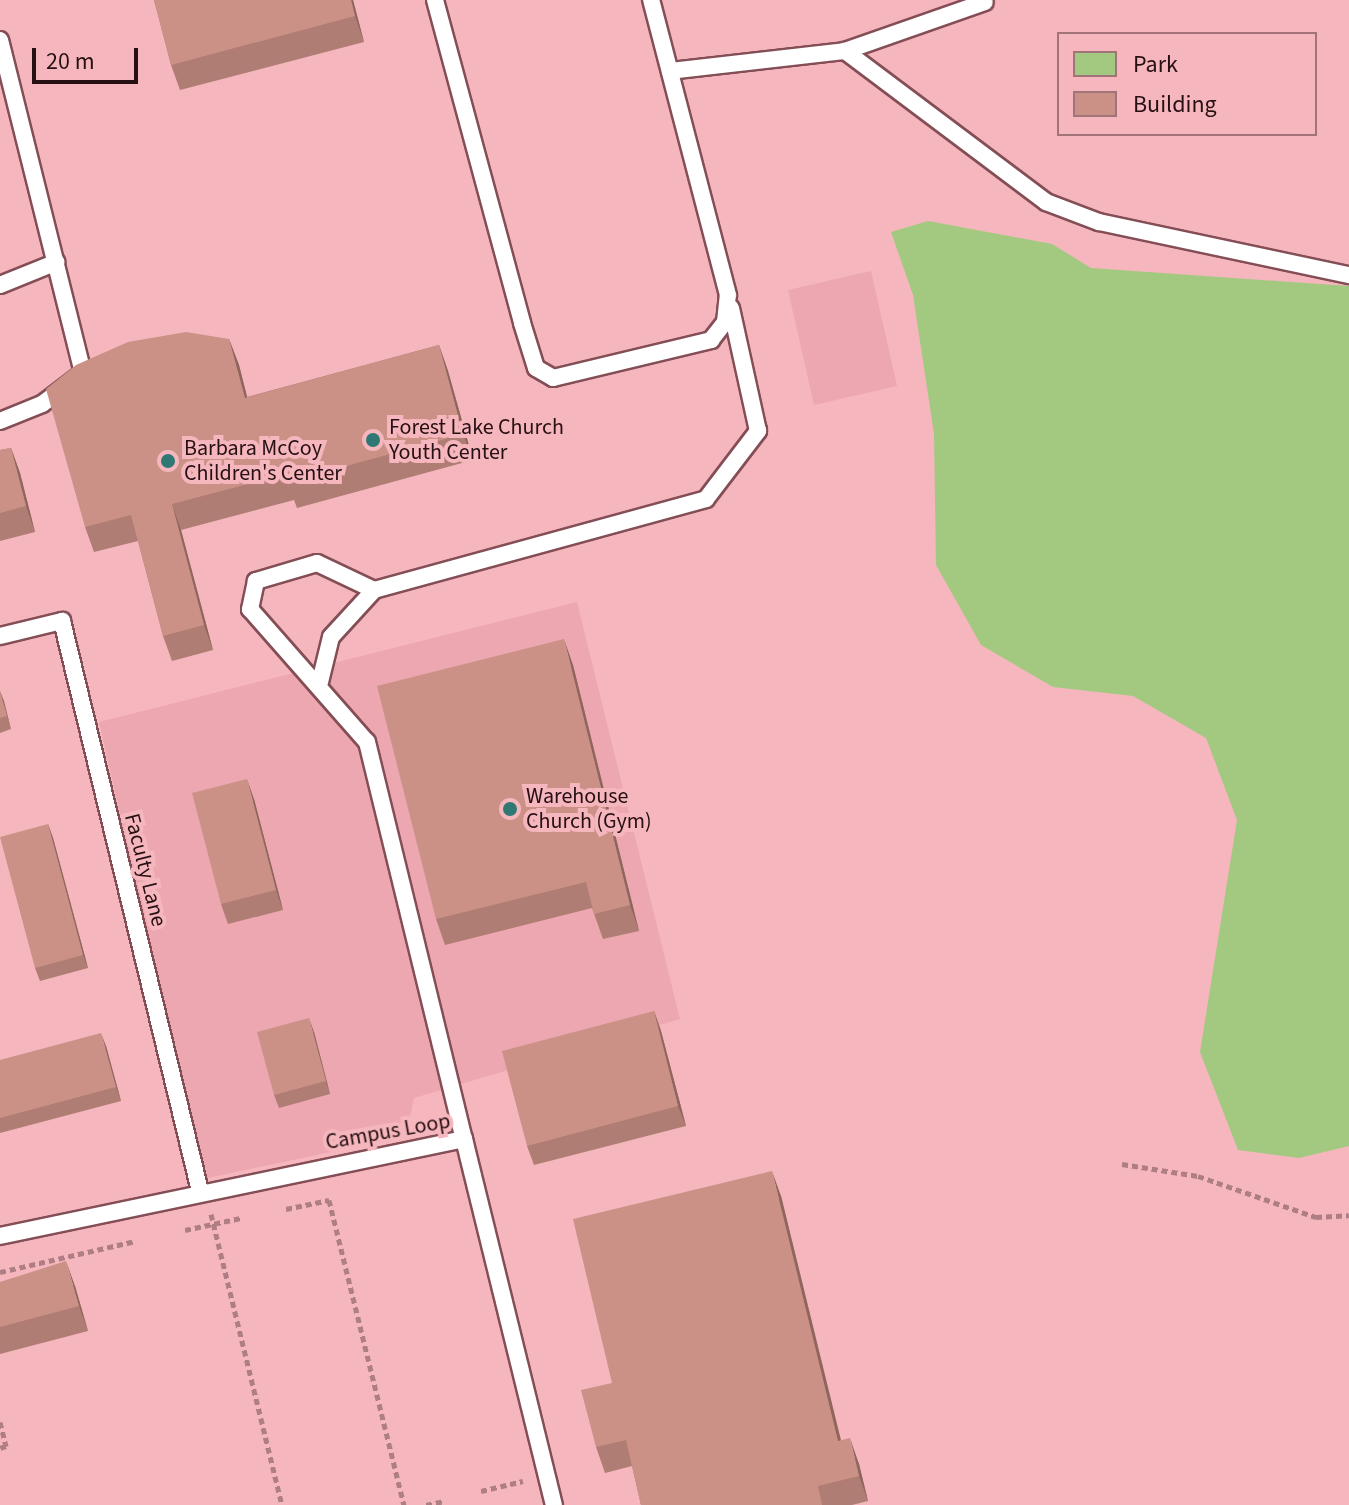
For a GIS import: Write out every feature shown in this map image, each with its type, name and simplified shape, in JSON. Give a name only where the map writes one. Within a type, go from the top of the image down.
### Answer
[{"type":"lane","points":[[435,0],[536,368],[553,378],[711,340],[725,322],[728,295]]},
{"type":"lane","points":[[320,682],[331,637],[374,590],[706,499],[758,431],[728,295],[651,0]]},
{"type":"lane","points":[[670,71],[845,51],[985,2]]},
{"type":"lane","points":[[0,40],[83,373],[42,404],[0,421]]},
{"type":"lane","points":[[845,51],[1046,202],[1099,222],[1349,275]]},
{"type":"lane","points":[[0,285],[57,262]]},
{"type":"lane","points":[[374,590],[317,563],[256,581],[250,609],[280,651],[320,682],[367,742],[464,1139]]},
{"type":"lane","name":"Faculty Lane","points":[[0,636],[62,621],[200,1191]]},
{"type":"lane","name":"Campus Loop","points":[[0,1236],[200,1191],[464,1139],[554,1505]]},
{"type":"path","points":[[1122,1164],[1198,1176],[1316,1217],[1349,1215]]},
{"type":"path","points":[[200,1191],[213,1224],[282,1505]]},
{"type":"path","points":[[286,1209],[329,1200],[404,1505]]},
{"type":"path","points":[[185,1230],[241,1218]]},
{"type":"path","points":[[0,1272],[135,1241]]},
{"type":"path","points":[[0,1422],[6,1446],[0,1448]]},
{"type":"path","points":[[481,1491],[547,1475]]},
{"type":"path","points":[[426,1505],[445,1501]]},
{"type":"shaded area","points":[[871,271],[897,386],[814,405],[788,290]]},
{"type":"shaded area","points":[[577,602],[680,1019],[414,1098],[406,1136],[203,1179],[99,722]]},
{"type":"green space","points":[[928,221],[1052,244],[1091,268],[1349,286],[1349,1146],[1299,1158],[1238,1150],[1200,1052],[1237,820],[1206,738],[1133,696],[1053,687],[981,645],[936,565],[934,434],[913,295],[891,232]]},
{"type":"building","points":[[154,0],[351,0],[355,16],[171,65]]},
{"type":"building","points":[[186,332],[229,339],[245,398],[439,345],[463,434],[288,482],[286,474],[172,504],[204,625],[163,636],[131,515],[85,527],[46,389],[76,365],[128,342]]},
{"type":"building","points":[[11,448],[26,506],[0,513],[0,450]]},
{"type":"building","name":"Warehouse Church (Gym)","points":[[564,639],[630,905],[594,914],[586,882],[436,919],[377,686]]},
{"type":"building","points":[[0,692],[7,716],[0,718]]},
{"type":"building","points":[[247,779],[276,890],[221,904],[192,793]]},
{"type":"building","points":[[48,824],[83,955],[35,968],[0,837]]},
{"type":"building","points":[[654,1011],[678,1106],[527,1146],[502,1051]]},
{"type":"building","points":[[309,1018],[326,1081],[274,1095],[257,1032]]},
{"type":"building","points":[[101,1033],[116,1087],[0,1118],[0,1060]]},
{"type":"building","points":[[772,1171],[838,1441],[850,1438],[859,1476],[818,1486],[822,1505],[641,1505],[626,1440],[596,1447],[581,1390],[612,1383],[573,1219]]},
{"type":"building","points":[[66,1261],[79,1306],[0,1327],[0,1282]]},
{"type":"place","name":"Forest Lake Church Youth Center","points":[[373,440]]},
{"type":"place","name":"Barbara McCoy Children's Center","points":[[168,461]]},
{"type":"place","name":"Warehouse Church (Gym)","points":[[510,809]]}]
